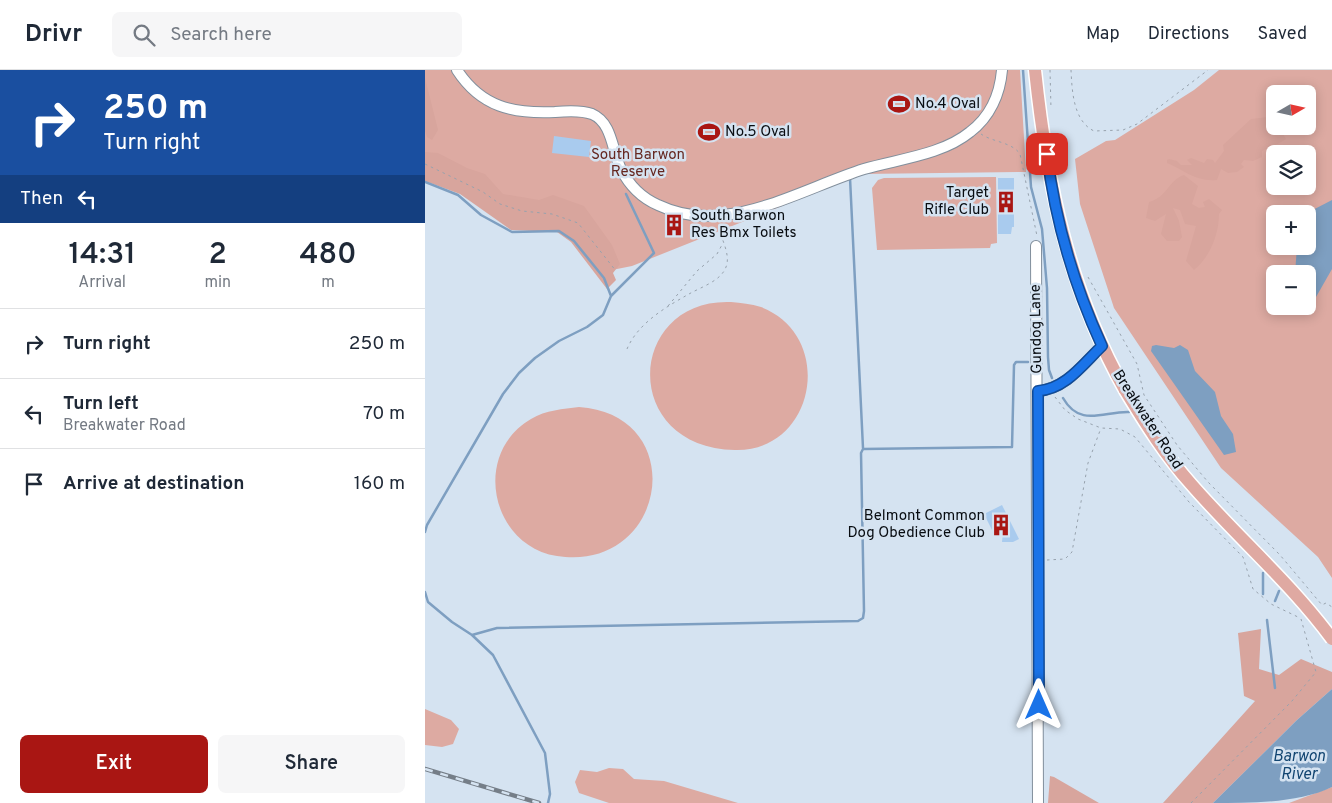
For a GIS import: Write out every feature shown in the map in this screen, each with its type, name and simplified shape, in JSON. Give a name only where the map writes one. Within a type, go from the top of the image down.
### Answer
[{"type":"main road","name":"Breakwater Road","points":[[1035,70],[1047,119]]},
{"type":"main road","name":"Breakwater Road","points":[[1044,70],[1051,183],[1061,231],[1076,282],[1102,346],[1125,390],[1156,439],[1189,482],[1283,578],[1332,639]]},
{"type":"street","points":[[457,70],[475,92],[511,111],[533,113],[580,112],[592,114],[603,122],[610,135],[621,168],[643,197],[680,213],[717,216],[751,209],[864,169],[938,148],[959,140],[974,129],[994,101],[1002,70]]},
{"type":"street","name":"Gundog Lane","points":[[1036,246],[1039,560],[1038,803]]},
{"type":"street","points":[[1038,391],[1052,390],[1067,380],[1102,346]]},
{"type":"path","points":[[1047,119],[1049,70]]},
{"type":"path","points":[[1071,70],[1072,92],[1077,109],[1083,121],[1094,131],[1123,130],[1137,124],[1209,70]]},
{"type":"path","points":[[974,129],[989,139],[1013,147],[1020,154],[1037,239],[1036,246]]},
{"type":"path","points":[[425,164],[483,192],[500,204],[523,211],[552,214],[578,223],[616,271]]},
{"type":"path","points":[[627,349],[641,328],[667,308],[716,280],[726,268],[727,256],[717,216]]},
{"type":"path","points":[[667,308],[697,271],[717,254],[723,243]]},
{"type":"path","points":[[1086,275],[1137,364],[1144,395],[1177,445],[1208,482],[1280,555],[1321,605],[1326,603],[1332,607]]},
{"type":"path","points":[[1052,390],[1068,412],[1101,428],[1120,429],[1135,437],[1189,502],[1243,557],[1253,589],[1271,604],[1300,618],[1316,672],[1292,701],[1191,803]]},
{"type":"path","points":[[1039,560],[1065,559],[1071,555],[1088,463],[1101,428]]},
{"type":"green space","name":"South Barwon Reserve","points":[[425,70],[1020,70],[1026,172],[862,174],[632,266],[612,270],[579,236],[425,172]]},
{"type":"green space","points":[[1219,70],[1332,70],[1332,578],[1318,557],[1221,468],[1114,308],[1080,204],[1075,159],[1106,141],[1115,140],[1194,90]]},
{"type":"green space","points":[[996,177],[997,243],[991,244],[990,248],[877,250],[872,188],[878,180],[884,178]]},
{"type":"green space","points":[[731,302],[761,307],[785,322],[800,342],[807,366],[807,390],[799,413],[784,433],[762,446],[735,450],[697,443],[670,425],[655,401],[650,373],[656,346],[671,323],[697,307]]},
{"type":"green space","points":[[579,407],[615,416],[639,436],[651,462],[652,491],[642,518],[623,541],[594,555],[557,556],[534,548],[516,535],[504,517],[497,496],[496,474],[501,453],[512,434],[537,416],[561,409]]},
{"type":"green space","points":[[425,709],[451,720],[459,729],[453,744],[442,747],[425,745]]},
{"type":"green space","points":[[609,768],[623,769],[634,779],[664,781],[738,803],[609,803],[579,793],[575,782],[580,770],[597,772]]},
{"type":"green space","points":[[1332,787],[1332,803],[1289,803]]},
{"type":"shaded area","points":[[425,78],[438,130],[432,140],[427,137],[425,131]]},
{"type":"shaded area","points":[[1266,117],[1266,135],[1284,135],[1286,139],[1276,145],[1266,145],[1266,149],[1262,151],[1262,157],[1253,161],[1244,160],[1241,164],[1244,167],[1237,172],[1228,173],[1221,169],[1217,180],[1210,180],[1197,178],[1167,163],[1169,159],[1177,161],[1181,165],[1192,165],[1187,160],[1191,158],[1204,163],[1207,159],[1213,160],[1215,163],[1224,151],[1223,145],[1251,119]]},
{"type":"shaded area","points":[[425,152],[438,153],[467,168],[485,174],[503,194],[539,200],[553,195],[584,206],[612,245],[620,264],[613,273],[616,280],[607,289],[571,242],[557,232],[511,230],[460,194],[425,181]]},
{"type":"shaded area","points":[[1184,175],[1198,186],[1192,204],[1199,208],[1205,207],[1203,202],[1209,199],[1222,210],[1219,214],[1219,222],[1213,245],[1205,259],[1194,270],[1186,261],[1196,226],[1185,224],[1180,210],[1173,208],[1179,221],[1182,237],[1179,241],[1167,241],[1161,234],[1166,214],[1155,221],[1146,218],[1149,202],[1155,200],[1174,181]]},
{"type":"shaded area","points":[[1261,629],[1259,669],[1279,675],[1301,659],[1332,672],[1332,689],[1297,720],[1213,803],[1163,803],[1255,701],[1244,696],[1238,633]]},
{"type":"shaded area","points":[[1050,776],[1054,777],[1099,803],[1048,803]]},
{"type":"water","points":[[1332,200],[1332,269],[1316,297],[1316,265],[1296,265],[1296,255],[1316,255],[1316,208]]},
{"type":"water","points":[[1180,345],[1188,350],[1195,371],[1215,392],[1221,416],[1233,434],[1236,452],[1224,455],[1151,351],[1152,346],[1174,348]]},
{"type":"water","name":"Barwon River","points":[[1332,689],[1332,787],[1290,799],[1213,803],[1297,720]]},
{"type":"building","points":[[554,136],[591,141],[589,157],[552,153]]},
{"type":"building","name":"Target Rifle Club","points":[[998,178],[1014,178],[1014,227],[1012,227],[1011,234],[998,234]]},
{"type":"building","name":"Belmont Common Dog Obedience Club","points":[[1002,505],[1019,539],[1013,542],[1002,542],[1003,532],[995,536],[984,514]]},
{"type":"waterway","points":[[1023,70],[1031,187],[1042,229],[1047,288],[1048,357],[1052,378]]},
{"type":"waterway","points":[[850,178],[863,448]]},
{"type":"waterway","points":[[425,182],[458,195],[481,215],[512,232],[559,231],[574,241],[604,278],[611,296],[603,315],[587,327],[559,341],[535,358],[519,373],[503,394],[427,525],[425,532]]},
{"type":"waterway","points":[[611,296],[654,253],[626,194]]},
{"type":"waterway","points":[[472,635],[497,628],[858,621],[863,618],[864,611],[861,453],[863,449],[1012,447],[1014,365],[1016,362],[1028,362]]},
{"type":"waterway","points":[[1063,398],[1077,413],[1085,415],[1093,416],[1129,412]]},
{"type":"waterway","points":[[1263,573],[1263,594]]},
{"type":"waterway","points":[[1275,601],[1279,591]]},
{"type":"waterway","points":[[425,592],[428,602],[452,622],[472,635],[493,655],[545,753],[550,794],[548,803]]},
{"type":"waterway","points":[[1267,620],[1275,688]]},
{"type":"railway","points":[[425,769],[539,803]]},
{"type":"place","name":"No.4 Oval","points":[[899,104]]},
{"type":"place","name":"No.5 Oval","points":[[709,132]]},
{"type":"place","name":"Target Rifle Club","points":[[1006,202]]},
{"type":"place","name":"South Barwon Res Bmx Toilets","points":[[674,225]]},
{"type":"place","name":"Belmont Common Dog Obedience Club","points":[[1001,525]]},
{"type":"route","points":[[1039,705],[1038,391],[1051,390],[1060,386],[1102,346],[1073,272],[1061,231],[1047,154]]}]
